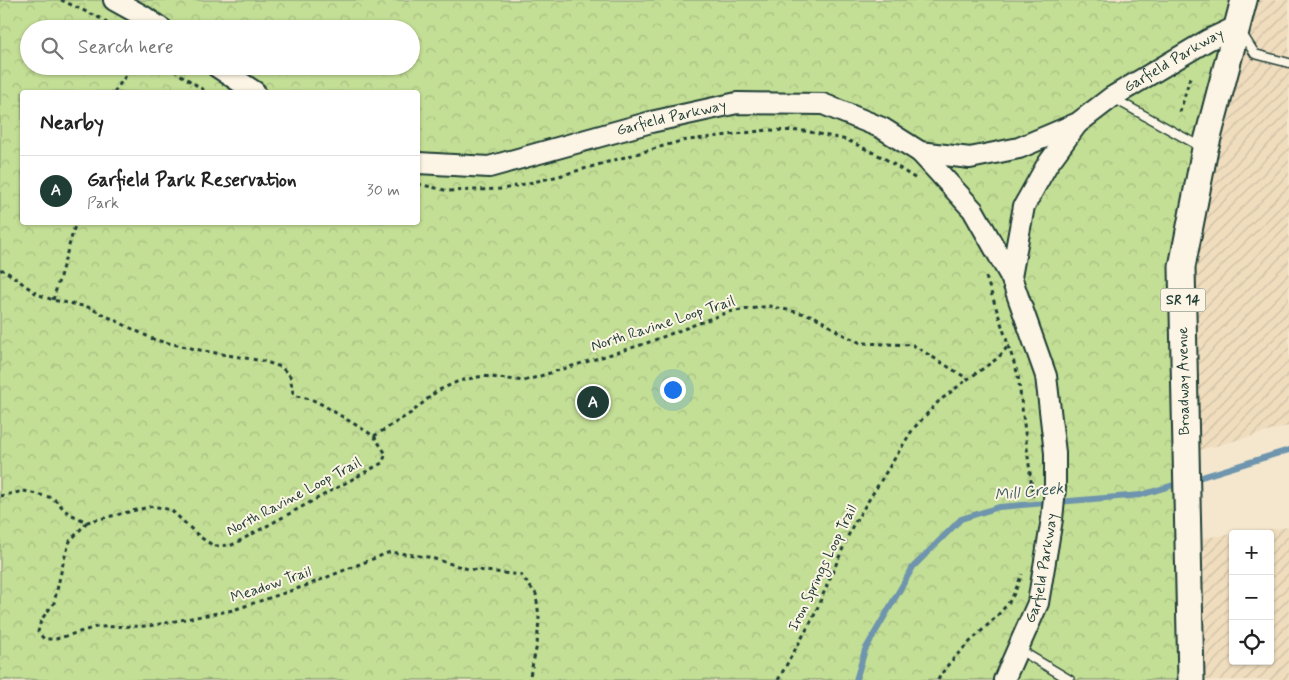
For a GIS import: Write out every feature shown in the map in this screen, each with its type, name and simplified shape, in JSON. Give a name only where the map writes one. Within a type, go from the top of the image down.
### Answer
[{"type":"main road","name":"Broadway Avenue","points":[[1191,680],[1182,267],[1205,149],[1244,0]]},
{"type":"street","points":[[114,0],[149,20]]},
{"type":"street","name":"Garfield Parkway","points":[[920,152],[970,158],[1019,148],[1078,123],[1112,97],[1208,40],[1238,26]]},
{"type":"street","points":[[230,75],[252,90]]},
{"type":"street","name":"Garfield Parkway","points":[[420,163],[489,168],[651,122],[737,104],[823,104],[882,128],[920,152],[973,210],[1011,277],[1046,376],[1055,453],[1055,488],[1052,519],[1038,603],[1004,680]]},
{"type":"street","name":"Garfield Parkway","points":[[1011,277],[1024,206],[1047,164],[1078,123]]},
{"type":"lane","points":[[1238,26],[1255,54],[1289,63]]},
{"type":"lane","name":"Garfield Parkway","points":[[1112,97],[1205,149]]},
{"type":"lane","points":[[1018,649],[1070,680]]},
{"type":"path","points":[[60,0],[104,20]]},
{"type":"path","points":[[1180,112],[1191,72]]},
{"type":"path","points":[[115,90],[126,75]]},
{"type":"path","points":[[181,75],[204,90]]},
{"type":"path","points":[[420,184],[449,191],[503,189],[559,176],[681,141],[768,130],[805,131],[847,140],[884,158],[920,181]]},
{"type":"path","points":[[53,300],[75,225]]},
{"type":"path","points":[[0,270],[4,270],[37,294],[53,300],[88,307],[155,340],[263,361],[281,367],[290,376],[293,393],[296,396],[323,405],[374,436]]},
{"type":"path","points":[[983,270],[990,286],[1018,375],[1032,485]]},
{"type":"path","name":"North Ravine Loop Trail","points":[[87,522],[153,506],[171,510],[200,537],[214,546],[232,545],[382,463],[386,454],[374,436],[411,413],[437,391],[459,381],[483,376],[524,381],[644,344],[728,312],[770,306],[814,316],[842,334],[861,343],[913,346],[968,378]]},
{"type":"path","points":[[968,378],[998,358],[1009,345]]},
{"type":"path","name":"Iron Springs Loop Trail","points":[[778,680],[813,618],[852,527],[913,429],[939,401],[968,378]]},
{"type":"path","points":[[0,496],[24,491],[53,498],[68,514],[87,522]]},
{"type":"path","name":"Meadow Trail","points":[[87,522],[70,542],[64,558],[54,603],[41,620],[38,632],[44,639],[56,639],[96,627],[148,626],[233,610],[305,586],[390,552],[428,556],[468,569],[521,575],[536,594],[539,617],[537,645],[529,680]]},
{"type":"path","points":[[938,680],[944,669],[987,627],[1010,601],[1024,569]]},
{"type":"shaded area","points":[[1244,0],[1289,0],[1289,426],[1186,454],[1182,267]]},
{"type":"shaded area","points":[[1289,527],[1289,680],[1194,680],[1188,540],[1229,535],[1229,665],[1274,665],[1274,530],[1267,530]]},
{"type":"green space","points":[[0,0],[1241,0],[1180,231],[1195,680],[0,680]]},
{"type":"waterway","name":"Mill Creek","points":[[1192,480],[1289,450]]},
{"type":"waterway","name":"Mill Creek","points":[[856,680],[865,650],[913,567],[961,519],[999,507],[1141,495],[1180,483]]},
{"type":"place","name":"Garfield Park Reservation","points":[[593,402]]}]
